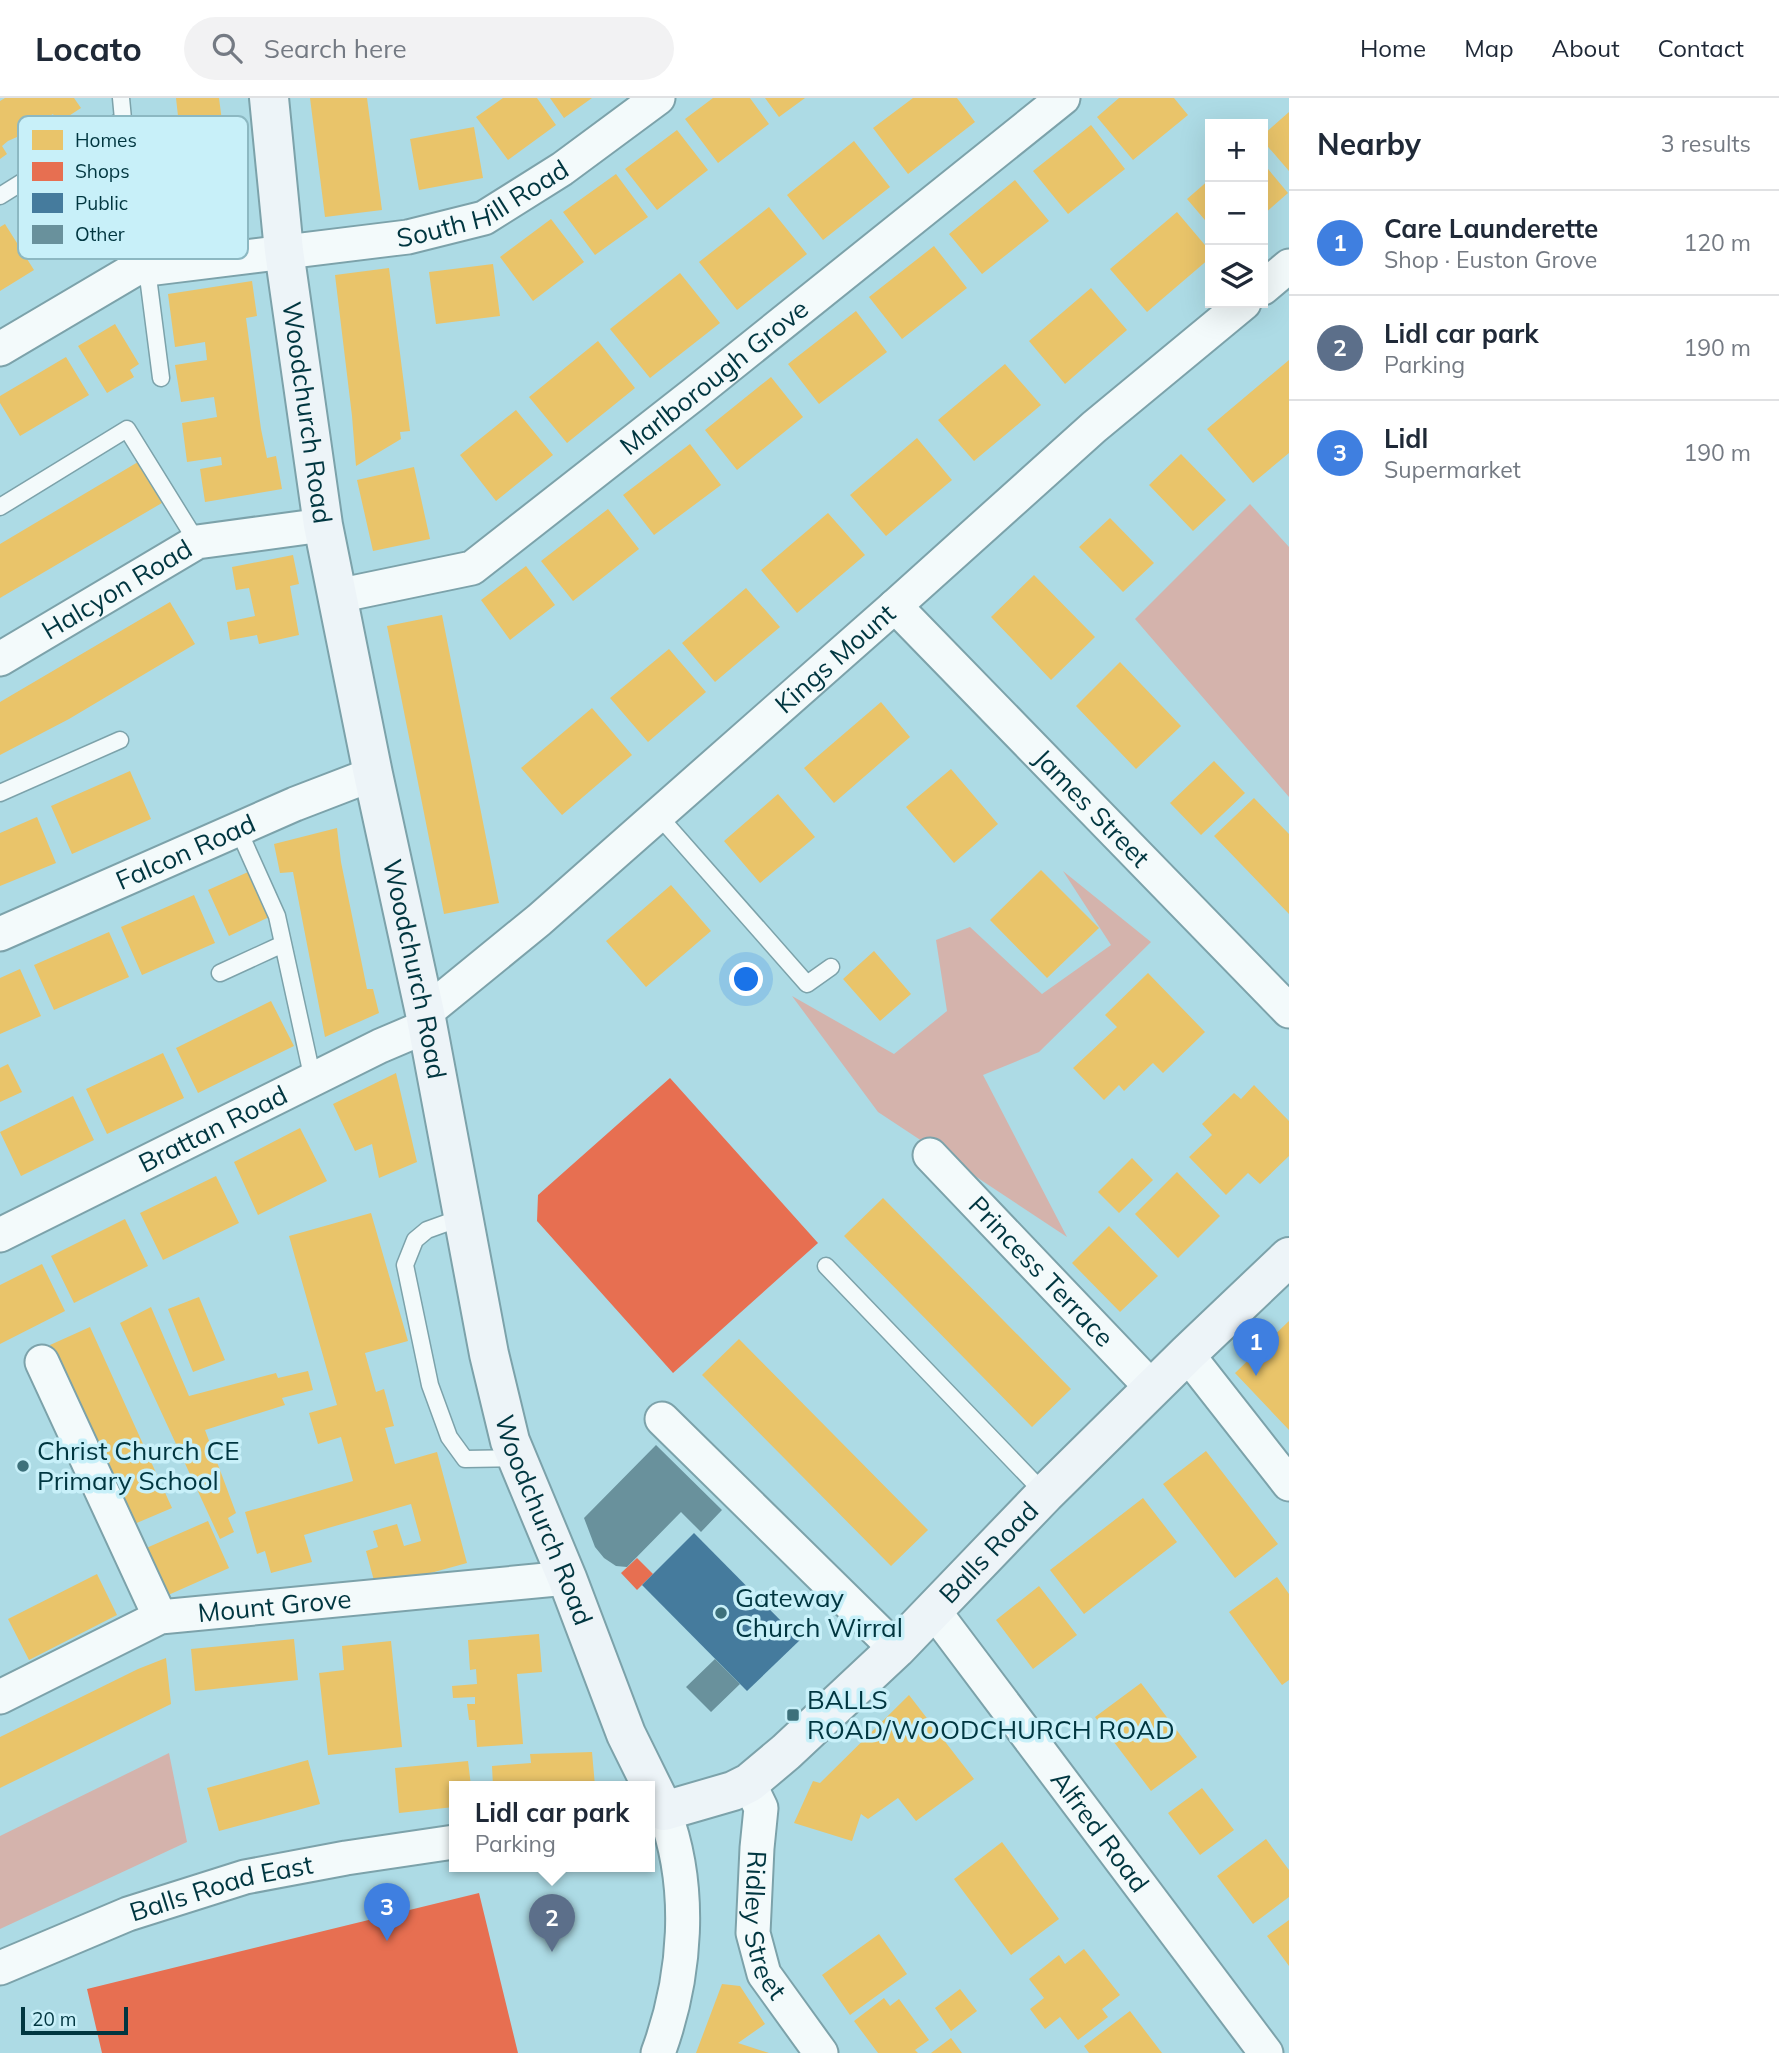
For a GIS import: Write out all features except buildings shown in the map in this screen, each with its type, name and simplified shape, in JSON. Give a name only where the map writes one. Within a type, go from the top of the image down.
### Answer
[{"type":"street","name":"Woodchurch Road","points":[[269,98],[284,251],[323,525],[426,1019],[489,1354],[510,1441],[567,1578],[645,1781]]},
{"type":"street","name":"South Hill Road","points":[[248,256],[408,237],[484,218],[562,169],[658,98]]},
{"type":"street","name":"Marlborough Grove","points":[[337,596],[472,568],[1063,98]]},
{"type":"street","name":"South Hill Road","points":[[142,269],[221,259]]},
{"type":"street","points":[[1268,284],[1289,266]]},
{"type":"street","points":[[0,349],[142,269]]},
{"type":"street","name":"Kings Mount","points":[[426,1019],[1094,427],[1238,308]]},
{"type":"street","name":"Halcyon Road","points":[[0,659],[197,542],[323,525]]},
{"type":"street","name":"James Street","points":[[895,606],[1289,1011]]},
{"type":"street","name":"Falcon Road","points":[[0,934],[295,804],[373,774]]},
{"type":"street","name":"Brattan Road","points":[[0,1235],[313,1080],[426,1019]]},
{"type":"street","name":"Princess Terrace","points":[[930,1155],[1153,1389]]},
{"type":"street","name":"Balls Road","points":[[657,1812],[733,1791],[749,1783],[786,1752],[934,1612],[1045,1494],[1186,1354],[1289,1257]]},
{"type":"street","points":[[1186,1354],[1289,1484]]},
{"type":"street","points":[[42,1362],[160,1617]]},
{"type":"street","points":[[662,1419],[896,1649]]},
{"type":"street","name":"Mount Grove","points":[[0,1697],[160,1617],[567,1578]]},
{"type":"street","name":"Alfred Road","points":[[934,1612],[1266,2053]]},
{"type":"street","name":"Ridley Street","points":[[749,1783],[761,1808],[753,1933],[764,1974],[821,2053]]},
{"type":"street","points":[[657,1812],[679,1868],[682,1899],[680,1965],[667,2027],[658,2053]]},
{"type":"street","name":"Balls Road East","points":[[0,1968],[128,1914],[245,1877],[449,1843]]},
{"type":"lane","points":[[121,98],[123,116]]},
{"type":"lane","points":[[0,196],[18,185]]},
{"type":"lane","points":[[141,259],[161,378]]},
{"type":"lane","points":[[0,507],[127,429],[197,542]]},
{"type":"lane","points":[[0,793],[120,740]]},
{"type":"lane","points":[[658,815],[807,984],[831,967]]},
{"type":"lane","points":[[239,829],[277,916],[313,1080]]},
{"type":"lane","points":[[220,973],[283,944]]},
{"type":"lane","points":[[463,1217],[427,1230],[415,1240],[405,1265],[430,1385],[449,1437],[465,1459],[517,1458]]},
{"type":"lane","points":[[826,1266],[1045,1494]]},
{"type":"shaded area","points":[[1250,504],[1289,547],[1289,797],[1135,619]]},
{"type":"shaded area","points":[[1063,871],[1151,942],[1039,1052],[983,1075],[1067,1237],[878,1112],[792,996],[894,1054],[947,1011],[936,940],[970,927],[1042,994],[1111,945]]},
{"type":"shaded area","points":[[169,1753],[187,1842],[0,1929],[0,1836]]},
{"type":"place","name":"Care Launderette","points":[[1256,1376]]},
{"type":"place","name":"Christ Church CE Primary School","points":[[23,1466]]},
{"type":"place","name":"Gateway Church Wirral","points":[[721,1613]]},
{"type":"place","name":"BALLS ROAD/WOODCHURCH ROAD","points":[[793,1715]]},
{"type":"place","name":"Lidl","points":[[387,1941]]},
{"type":"place","name":"Lidl car park","points":[[552,1952]]}]
